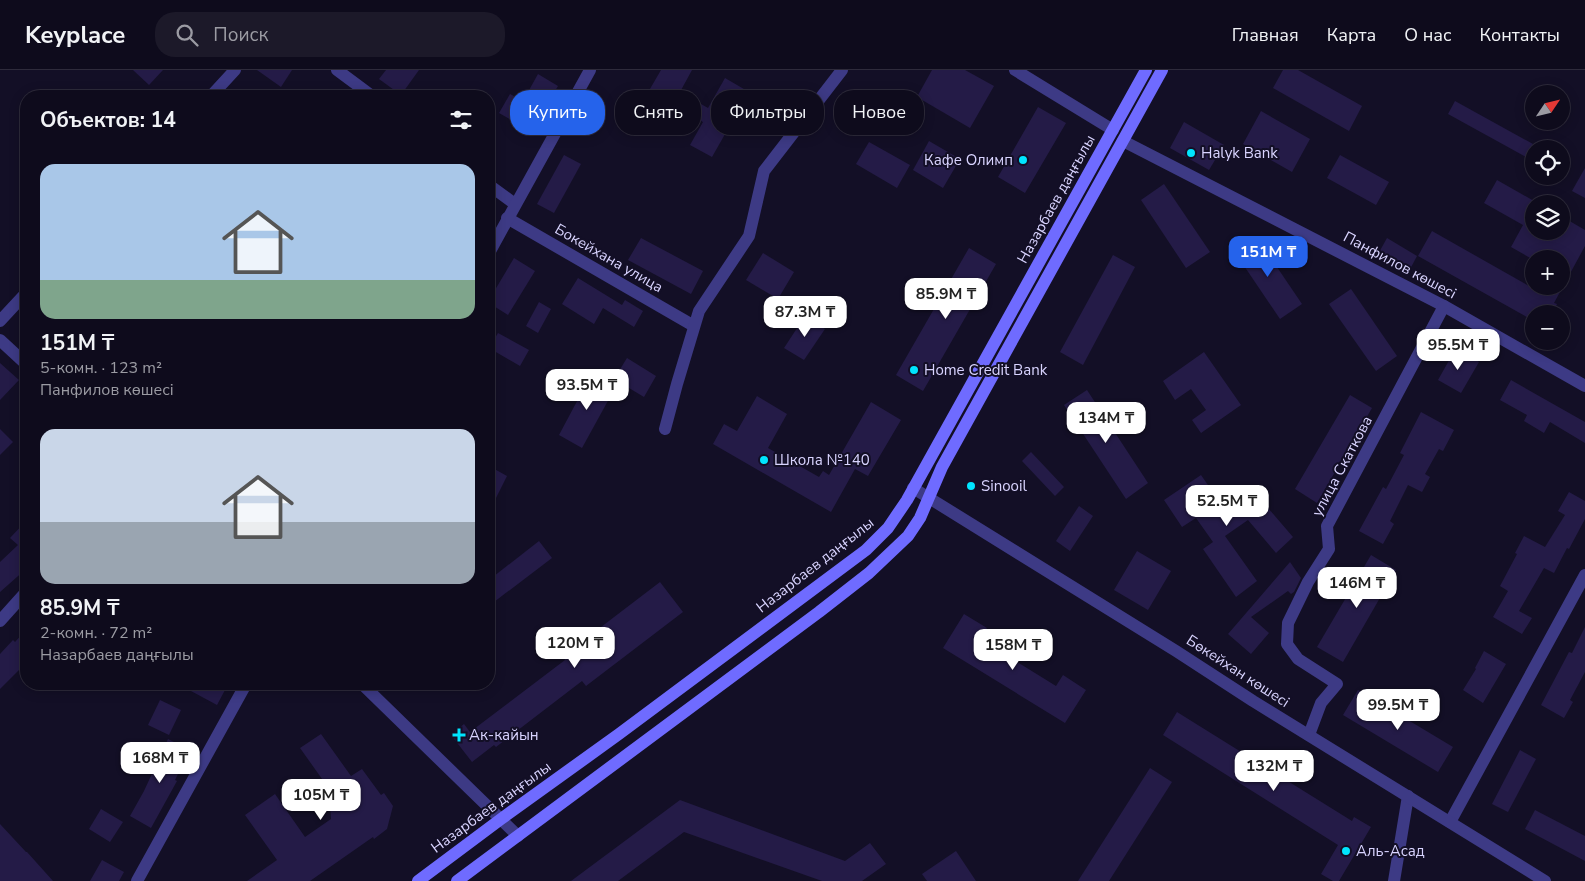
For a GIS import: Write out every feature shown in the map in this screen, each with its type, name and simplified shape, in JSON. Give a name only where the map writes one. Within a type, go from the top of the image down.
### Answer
[{"type":"main road","name":"Назарбаев даңғылы","points":[[418,881],[866,550],[893,522],[1146,70]]},
{"type":"main road","points":[[457,881],[819,612],[869,573],[908,536],[920,518],[942,467],[1162,70]]},
{"type":"street","points":[[217,90],[235,70]]},
{"type":"street","points":[[337,70],[364,90]]},
{"type":"street","points":[[495,241],[590,70]]},
{"type":"street","points":[[665,430],[699,311],[749,236],[764,170],[842,70]]},
{"type":"street","points":[[1015,70],[1113,130]]},
{"type":"street","name":"Панфилов көшесі","points":[[1123,141],[1444,306],[1585,386]]},
{"type":"street","points":[[495,189],[515,204]]},
{"type":"street","name":"Бокейхана улица","points":[[507,218],[694,326]]},
{"type":"street","points":[[0,321],[20,299]]},
{"type":"street","name":"улица Скаткова","points":[[1309,736],[1321,703],[1338,684],[1298,659],[1287,644],[1288,624],[1308,582],[1329,549],[1327,526],[1444,306]]},
{"type":"street","points":[[0,340],[20,358]]},
{"type":"street","name":"Бөкейхан көшесі","points":[[913,488],[1176,651],[1253,702],[1545,881]]},
{"type":"street","points":[[1450,822],[1585,575]]},
{"type":"street","points":[[0,621],[20,599]]},
{"type":"street","points":[[137,881],[243,690]]},
{"type":"street","points":[[368,690],[518,836]]},
{"type":"street","points":[[1394,881],[1408,796]]},
{"type":"building","points":[[133,70],[163,70],[149,85]]},
{"type":"building","points":[[257,70],[292,70],[281,87]]},
{"type":"building","points":[[386,70],[419,70],[405,90],[394,90],[379,79]]},
{"type":"building","points":[[661,70],[692,70],[681,90],[649,90]]},
{"type":"building","points":[[932,70],[965,70],[994,86],[970,128],[924,101],[924,90],[921,90]]},
{"type":"building","points":[[1283,70],[1298,70],[1362,106],[1349,131],[1273,88]]},
{"type":"building","points":[[538,74],[558,86],[556,90],[529,90]]},
{"type":"building","points":[[725,78],[746,90],[718,90]]},
{"type":"building","points":[[510,94],[510,119],[499,113]]},
{"type":"building","points":[[1455,101],[1526,140],[1525,156],[1448,114]]},
{"type":"building","points":[[711,103],[711,135],[725,135],[712,157],[690,145],[696,135],[701,135],[703,122],[701,121],[701,104],[708,108]]},
{"type":"building","points":[[1038,107],[1066,123],[1025,193],[998,177]]},
{"type":"building","points":[[1261,111],[1310,139],[1292,172],[1243,144]]},
{"type":"building","points":[[1184,122],[1224,145],[1209,170],[1170,148]]},
{"type":"building","points":[[929,141],[960,159],[943,188],[913,170]]},
{"type":"building","points":[[869,142],[910,165],[897,188],[856,164]]},
{"type":"building","points":[[564,155],[581,164],[554,213],[537,204]]},
{"type":"building","points":[[1340,155],[1389,182],[1376,205],[1327,178]]},
{"type":"building","points":[[1585,168],[1585,198],[1572,191]]},
{"type":"building","points":[[1497,180],[1525,196],[1525,240],[1570,240],[1570,221],[1585,230],[1585,246],[1570,274],[1570,250],[1525,250],[1525,255],[1511,247],[1523,225],[1484,203]]},
{"type":"building","points":[[1164,184],[1210,252],[1186,268],[1141,200]]},
{"type":"building","points":[[1432,231],[1525,284],[1525,295],[1558,295],[1554,303],[1556,305],[1525,305],[1525,316],[1418,256]]},
{"type":"building","points":[[1256,236],[1302,304],[1280,319],[1234,251]]},
{"type":"building","points":[[641,238],[703,271],[691,294],[628,260]]},
{"type":"building","points":[[1387,238],[1417,256],[1408,273],[1377,256]]},
{"type":"building","points":[[969,248],[996,264],[923,391],[896,375]]},
{"type":"building","points":[[763,253],[794,272],[778,299],[746,280]]},
{"type":"building","points":[[1113,255],[1135,267],[1083,365],[1060,352]]},
{"type":"building","points":[[514,258],[535,271],[508,315],[495,307],[495,290]]},
{"type":"building","points":[[578,278],[622,305],[625,300],[643,311],[634,327],[603,308],[594,324],[562,304]]},
{"type":"building","points":[[1351,289],[1397,356],[1376,371],[1329,304]]},
{"type":"building","points":[[539,302],[551,309],[538,333],[526,326]]},
{"type":"building","points":[[805,316],[825,329],[804,360],[784,348]]},
{"type":"building","points":[[498,333],[529,350],[520,366],[495,351],[495,338]]},
{"type":"building","points":[[1456,348],[1479,362],[1461,393],[1438,380]]},
{"type":"building","points":[[1204,352],[1241,405],[1201,433],[1192,420],[1206,410],[1191,389],[1175,400],[1163,381]]},
{"type":"building","points":[[627,358],[656,376],[644,397],[614,379]]},
{"type":"building","points":[[0,363],[19,380],[0,400]]},
{"type":"building","points":[[591,375],[615,388],[582,448],[559,435]]},
{"type":"building","points":[[1511,380],[1585,422],[1585,443],[1550,422],[1544,433],[1524,421],[1527,415],[1500,400]]},
{"type":"building","points":[[1087,390],[1148,483],[1126,499],[1064,405]]},
{"type":"building","points":[[1350,395],[1372,408],[1317,503],[1295,489]]},
{"type":"building","name":"Школа №140","points":[[757,396],[787,414],[768,448],[819,477],[823,471],[829,475],[871,402],[901,420],[868,476],[855,469],[831,512],[713,444],[724,424],[737,431]]},
{"type":"building","points":[[1421,412],[1454,430],[1443,451],[1439,449],[1425,474],[1430,477],[1422,492],[1408,485],[1390,521],[1394,524],[1383,544],[1359,531],[1383,487],[1386,489],[1404,455],[1400,453]]},
{"type":"building","points":[[0,429],[13,442],[0,455]]},
{"type":"building","points":[[1031,452],[1064,487],[1055,496],[1022,461]]},
{"type":"building","points":[[495,469],[507,476],[495,500]]},
{"type":"building","points":[[1201,475],[1224,508],[1249,486],[1293,537],[1276,553],[1248,520],[1225,536],[1257,581],[1236,597],[1203,549],[1213,542],[1196,518],[1182,527],[1164,500]]},
{"type":"building","points":[[1569,492],[1585,501],[1585,519],[1554,573],[1544,568],[1519,611],[1532,618],[1522,634],[1493,617],[1508,591],[1500,586],[1524,536],[1545,547],[1565,515],[1558,511]]},
{"type":"building","points":[[1079,506],[1093,516],[1070,551],[1056,541]]},
{"type":"building","points":[[20,527],[20,574],[0,592],[0,562],[18,545],[10,538]]},
{"type":"building","points":[[539,541],[552,558],[495,601],[495,575]]},
{"type":"building","points":[[1137,551],[1171,571],[1148,610],[1114,590]]},
{"type":"building","points":[[1371,555],[1396,570],[1343,662],[1317,647]]},
{"type":"building","points":[[1290,562],[1301,578],[1294,592],[1291,594],[1288,591],[1251,617],[1269,633],[1251,654],[1228,634]]},
{"type":"building","points":[[660,582],[683,612],[586,686],[582,681],[496,747],[494,745],[472,762],[451,735],[464,724],[470,732],[565,660],[563,656]]},
{"type":"building","points":[[964,614],[987,628],[980,639],[1056,686],[1063,675],[1086,690],[1065,723],[943,648]]},
{"type":"building","points":[[1585,627],[1585,672],[1570,700],[1573,702],[1564,718],[1541,705],[1569,652],[1572,653]]},
{"type":"building","points":[[20,637],[20,669],[0,689],[0,654],[13,640],[15,642]]},
{"type":"building","points":[[1484,651],[1506,664],[1483,703],[1463,690]]},
{"type":"building","points":[[189,690],[225,690],[217,705]]},
{"type":"building","points":[[1358,690],[1453,747],[1438,772],[1343,715]]},
{"type":"building","points":[[160,700],[181,710],[169,735],[148,725]]},
{"type":"building","points":[[1177,712],[1352,821],[1354,817],[1371,827],[1339,881],[1333,881],[1321,874],[1338,845],[1163,735]]},
{"type":"building","points":[[321,734],[351,776],[362,769],[381,795],[384,793],[393,806],[387,829],[310,881],[247,881],[277,860],[245,815],[275,794],[305,837],[331,819],[332,793],[300,748]]},
{"type":"building","points":[[168,739],[190,750],[175,780],[177,781],[151,828],[130,816]]},
{"type":"building","points":[[1520,750],[1536,759],[1508,812],[1492,804]]},
{"type":"building","points":[[1150,768],[1172,782],[1109,881],[1078,881]]},
{"type":"building","points":[[680,800],[845,861],[870,843],[886,864],[862,881],[822,881],[684,832],[618,881],[571,881]]},
{"type":"building","points":[[101,809],[123,822],[110,842],[89,829]]},
{"type":"building","points":[[1535,810],[1585,836],[1585,861],[1525,829]]},
{"type":"building","points":[[0,824],[27,852],[53,881],[0,881]]},
{"type":"building","points":[[956,851],[976,881],[927,881],[922,874]]},
{"type":"building","points":[[102,860],[124,872],[119,881],[90,881]]},
{"type":"place","name":"Halyk Bank","points":[[1191,153]]},
{"type":"place","name":"Кафе Олимп","points":[[1023,160]]},
{"type":"place","name":"Home Credit Bank","points":[[914,370]]},
{"type":"place","name":"Школа №140","points":[[764,460]]},
{"type":"place","name":"Sinooil","points":[[971,486]]},
{"type":"place","name":"Ак-кайын","points":[[459,735]]},
{"type":"place","name":"Аль-Асад","points":[[1346,851]]}]
